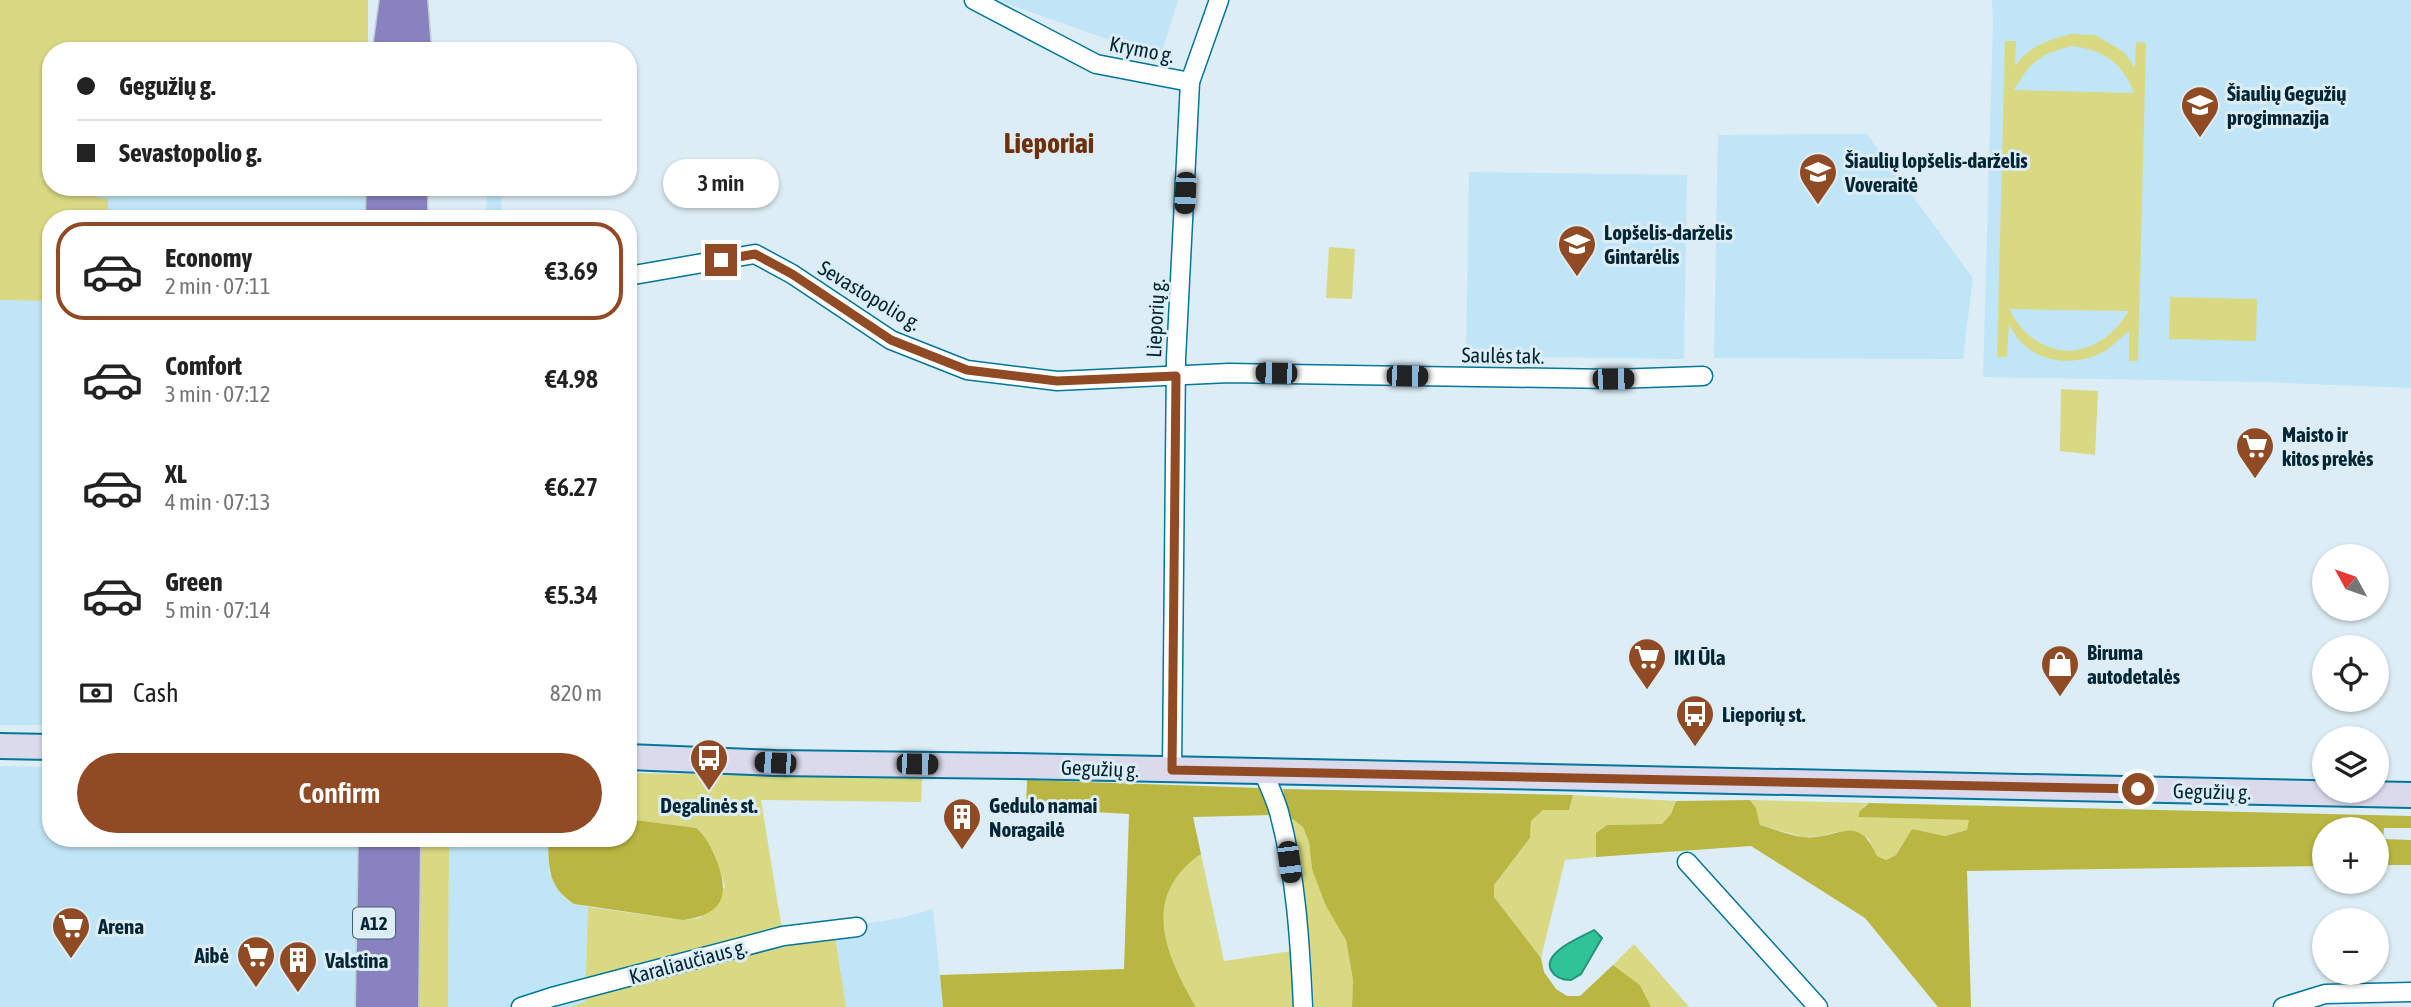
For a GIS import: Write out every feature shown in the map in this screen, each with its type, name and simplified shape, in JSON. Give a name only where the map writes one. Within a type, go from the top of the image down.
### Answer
[{"type":"highway","points":[[391,42],[396,0]]},
{"type":"highway","points":[[411,0],[414,42]]},
{"type":"highway","name":"A12","points":[[372,1007],[375,847]]},
{"type":"highway","name":"A12","points":[[402,1007],[404,847]]},
{"type":"main road","points":[[0,746],[42,747]]},
{"type":"main road","name":"Gegužių g.","points":[[637,757],[775,763],[1015,765],[2411,794]]},
{"type":"street","name":"Krymo g.","points":[[974,0],[1097,64],[1191,82]]},
{"type":"street","name":"Lieporių g.","points":[[1172,770],[1176,376],[1191,82],[1219,0]]},
{"type":"street","name":"Sevastopolio g.","points":[[637,274],[755,254],[792,274],[891,340],[967,370],[1057,381],[1176,376]]},
{"type":"street","name":"Saulės tak.","points":[[1176,376],[1229,373],[1613,379],[1703,376]]},
{"type":"street","points":[[1263,771],[1278,810],[1289,862],[1300,944],[1303,1007]]},
{"type":"street","points":[[1688,862],[1818,1007]]},
{"type":"street","name":"Karaliaučiaus g.","points":[[521,1007],[783,936],[857,927]]},
{"type":"street","points":[[2283,1007],[2325,994],[2411,992]]},
{"type":"shaded area","points":[[0,0],[368,0],[368,42],[42,42],[42,196],[96,196],[108,199],[108,210],[42,210],[42,301],[0,300]]},
{"type":"shaded area","points":[[997,0],[1178,0],[1160,58]]},
{"type":"shaded area","name":"Šiaulių Gegužių progimnazija","points":[[1992,0],[2411,0],[2411,388],[2264,382],[1983,377]]},
{"type":"shaded area","points":[[2071,34],[2095,35],[2124,52],[2135,68],[2136,42],[2146,43],[2138,361],[2129,361],[2129,331],[2098,355],[2064,361],[2041,356],[2031,350],[2020,341],[2009,325],[2007,357],[1997,357],[2005,41],[2016,41],[2015,66],[2020,59],[2047,41]],"holes":[[[2072,46],[2103,54],[2110,59],[2124,73],[2134,93],[2014,90],[2025,72],[2037,60]],[[2009,309],[2128,311],[2128,312],[2115,329],[2100,341],[2067,351],[2051,348],[2035,340],[2021,327]]]},
{"type":"shaded area","name":"Šiaulių lopšelis-darželis Voveraitė","points":[[1867,134],[1973,278],[1963,359],[1714,358],[1718,135]]},
{"type":"shaded area","name":"Lopšelis-darželis Gintarėlis","points":[[1469,172],[1687,175],[1684,359],[1466,356]]},
{"type":"shaded area","points":[[374,196],[373,210],[108,210],[108,199],[96,198]]},
{"type":"shaded area","points":[[487,196],[502,196],[501,210],[486,210]]},
{"type":"shaded area","points":[[1329,247],[1355,249],[1352,299],[1326,298]]},
{"type":"shaded area","points":[[2170,297],[2257,299],[2256,341],[2169,339]]},
{"type":"shaded area","points":[[0,300],[42,301],[42,725],[0,725]]},
{"type":"shaded area","points":[[2061,389],[2098,391],[2095,455],[2060,451]]},
{"type":"shaded area","points":[[0,766],[42,767],[42,847],[362,847],[359,1007],[0,1007]]},
{"type":"shaded area","points":[[637,773],[922,778],[921,802],[761,800],[783,936],[834,929],[846,1007],[570,1007],[585,1002],[588,907],[684,920],[700,918],[725,886],[714,853],[698,828],[637,820]]},
{"type":"shaded area","points":[[1027,780],[1264,790],[1274,815],[1193,817],[1201,854],[1182,870],[1170,888],[1164,907],[1168,946],[1175,967],[1196,1007],[943,1007],[940,975],[1124,969],[1129,814],[1026,808]]},
{"type":"shaded area","points":[[1283,789],[1573,795],[1569,810],[1543,810],[1531,821],[1530,838],[1494,885],[1494,897],[1541,958],[1544,972],[1556,989],[1567,996],[1580,996],[1613,965],[1640,985],[1651,1007],[1352,1007],[1353,980],[1346,940],[1326,906],[1312,869],[1309,842],[1303,827],[1287,815]]},
{"type":"shaded area","points":[[1573,795],[1676,801],[1671,814],[1662,824],[1607,825],[1596,833],[1596,857],[1565,860],[1541,958],[1494,897],[1494,885],[1530,838],[1531,821],[1543,810],[1569,810]]},
{"type":"shaded area","points":[[1750,800],[1869,803],[1864,806],[1859,817],[1970,820],[1967,830],[1945,836],[1912,829],[1896,855],[1886,860],[1877,856],[1869,839],[1837,832],[1803,837],[1760,825],[1756,808]]},
{"type":"shaded area","points":[[1750,800],[1756,808],[1760,825],[1803,837],[1854,831],[1870,842],[1877,856],[1886,860],[1896,855],[1912,829],[1945,836],[1967,830],[1969,820],[1858,817],[1860,811],[1869,803],[2411,816],[2411,828],[2389,828],[2389,817],[2312,817],[2312,866],[1967,871],[1971,1007],[1938,1007],[1865,918],[1751,846],[1596,857],[1596,833],[1607,825],[1662,824],[1671,814],[1676,801]]},
{"type":"shaded area","points":[[1287,815],[1303,827],[1309,842],[1312,869],[1346,940],[1353,980],[1352,1007],[1314,1007],[1311,954]]},
{"type":"shaded area","points":[[637,820],[697,828],[713,851],[719,867],[722,897],[713,910],[683,920],[574,904],[554,883],[548,847],[637,847]]},
{"type":"shaded area","points":[[2389,839],[2411,840],[2411,865],[2389,865]]},
{"type":"shaded area","points":[[421,847],[449,847],[448,1007],[418,1007]]},
{"type":"shaded area","points":[[449,847],[548,847],[549,873],[564,898],[574,904],[588,907],[585,1002],[570,1007],[448,1007]]},
{"type":"shaded area","points":[[1201,854],[1224,961],[1292,951],[1295,1007],[1196,1007],[1175,967],[1168,946],[1164,907],[1170,888],[1182,870]]},
{"type":"shaded area","points":[[933,909],[943,1007],[846,1007],[834,929],[901,918]]},
{"type":"shaded area","points":[[1594,930],[1602,938],[1581,974],[1571,980],[1555,975],[1550,963],[1557,951]]},
{"type":"shaded area","points":[[1634,944],[1689,1007],[1651,1007],[1640,985],[1613,965]]},
{"type":"place","name":"Šiaulių Gegužių progimnazija","points":[[2200,139]]},
{"type":"place","name":"Šiaulių lopšelis-darželis Voveraitė","points":[[1818,206]]},
{"type":"place","name":"Lopšelis-darželis Gintarėlis","points":[[1577,278]]},
{"type":"place","name":"Maisto ir kitos prekės","points":[[2255,480]]},
{"type":"place","name":"IKI Ūla","points":[[1647,691]]},
{"type":"place","name":"Biruma autodetalės","points":[[2060,698]]},
{"type":"place","name":"Lieporių st.","points":[[1695,748]]},
{"type":"place","name":"Degalinės st.","points":[[709,792]]},
{"type":"place","name":"Gedulo namai Noragailė","points":[[962,851]]},
{"type":"place","name":"Arena","points":[[71,960]]},
{"type":"place","name":"Aibė","points":[[256,989]]},
{"type":"place","name":"Valstina","points":[[298,994]]},
{"type":"district","name":"Lieporiai","points":[[1049,143]]},
{"type":"route","points":[[721,260],[755,254],[792,274],[891,340],[967,370],[1057,381],[1176,376],[1172,770],[2138,789]]}]
